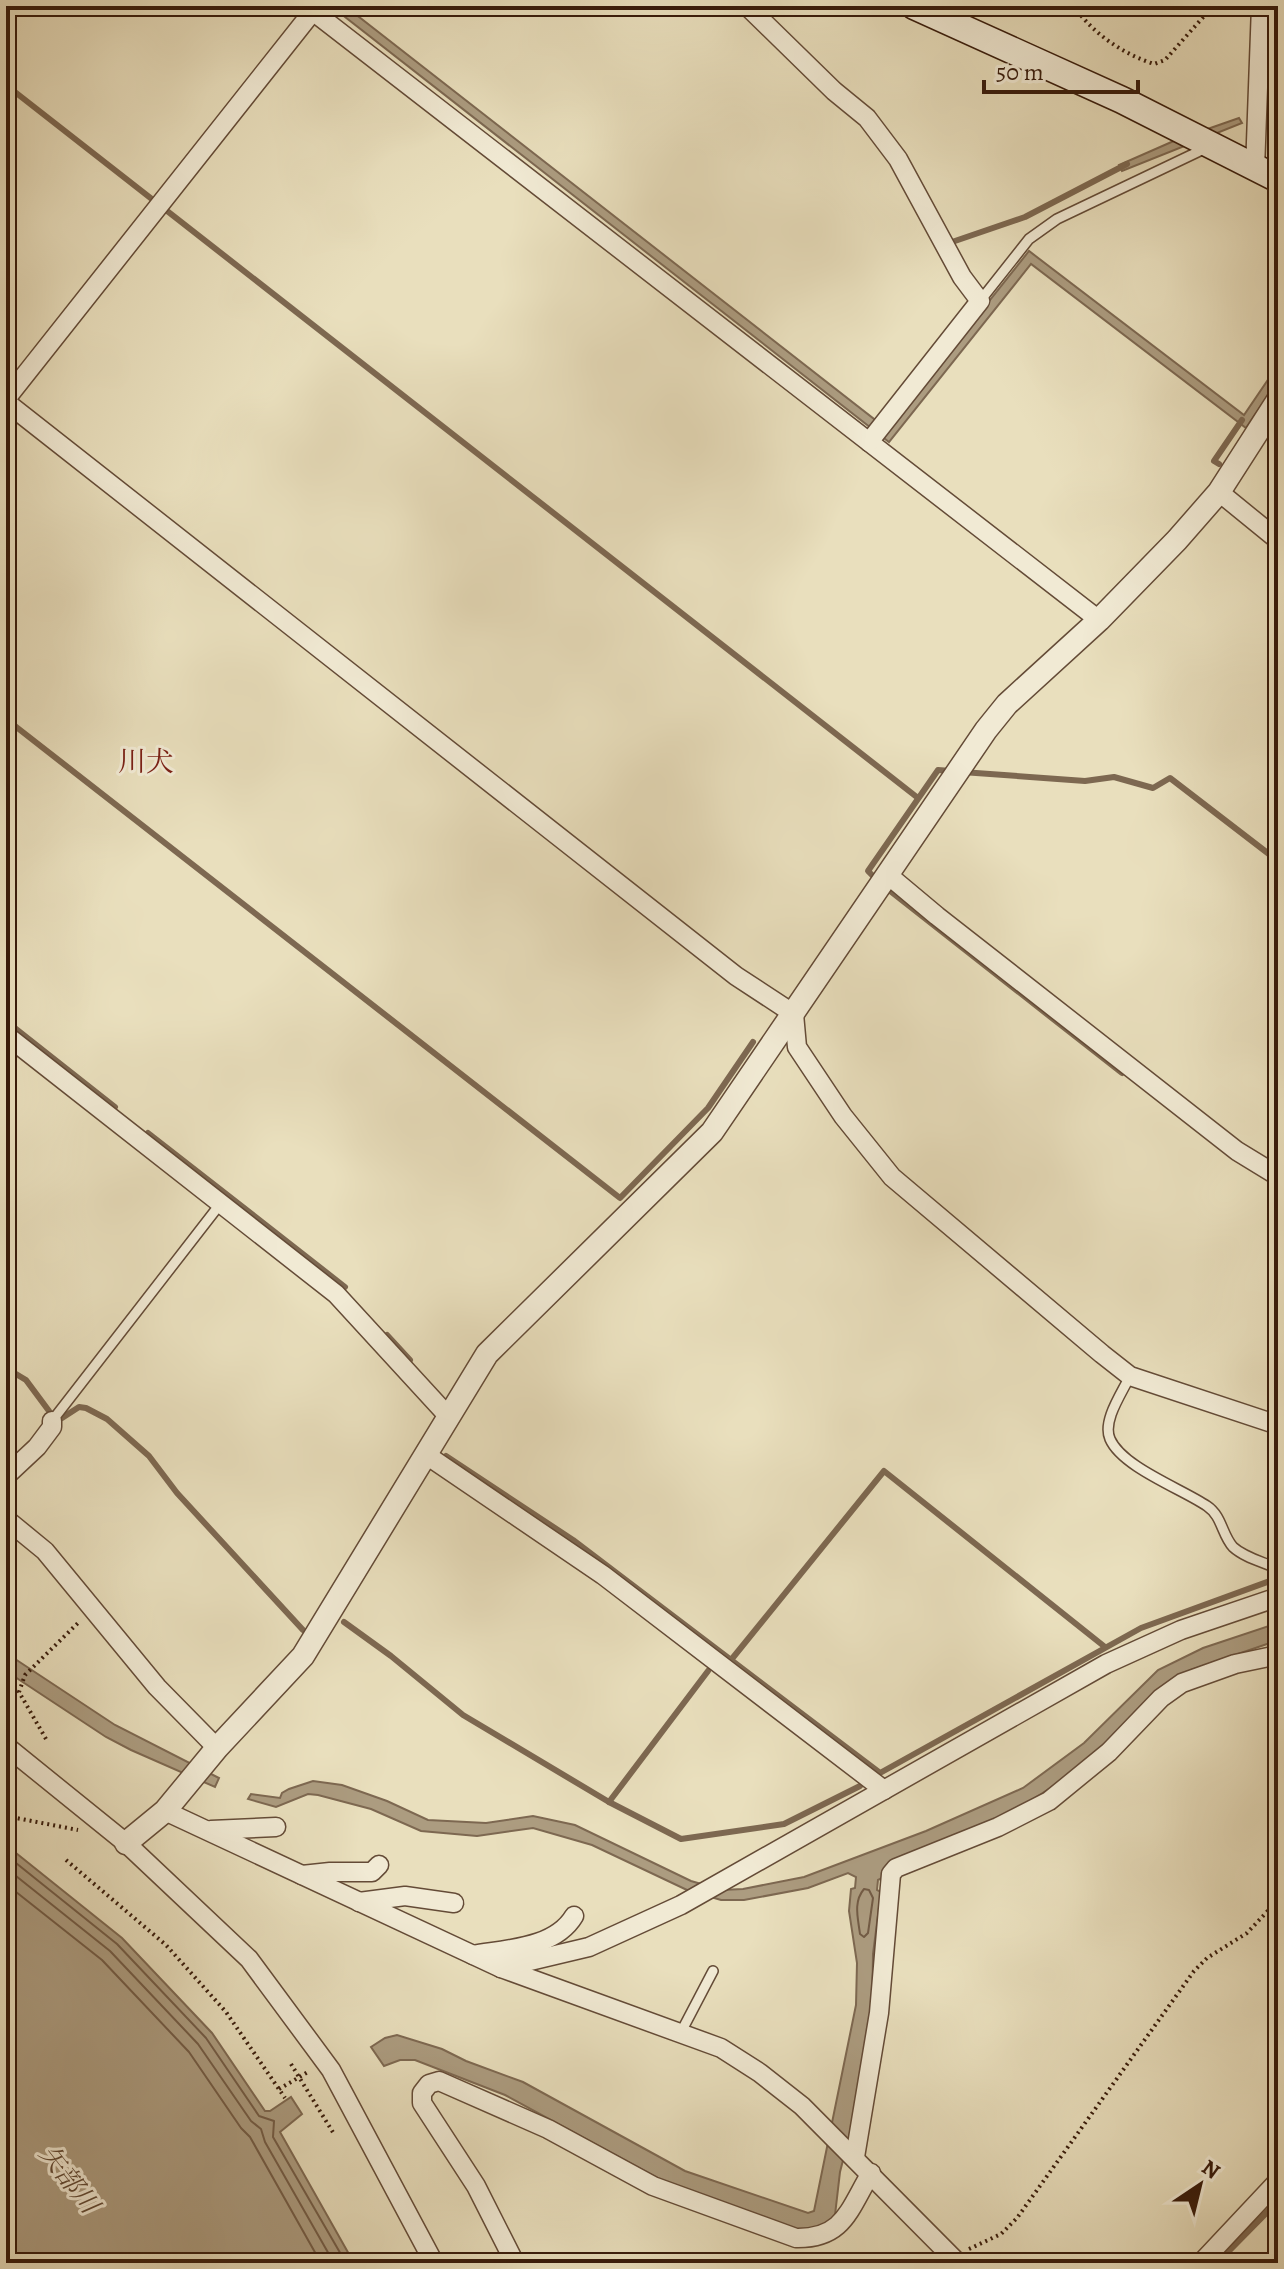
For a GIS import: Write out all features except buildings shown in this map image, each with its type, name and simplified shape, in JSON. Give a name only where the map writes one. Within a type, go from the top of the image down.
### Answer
[{"type":"main road","points":[[914,6],[1122,100],[1266,174]]},
{"type":"street","points":[[747,6],[834,91],[867,118],[898,159],[962,277],[980,301],[875,434]]},
{"type":"street","points":[[1261,6],[1266,174]]},
{"type":"street","points":[[794,1014],[736,976],[6,400],[312,8],[875,434],[1099,620]]},
{"type":"street","points":[[122,1840],[165,1811],[217,1748],[303,1656],[487,1354],[712,1132],[986,730],[1007,704],[1099,620],[1177,540],[1219,492],[1278,400]]},
{"type":"street","points":[[1219,492],[1278,540]]},
{"type":"street","points":[[888,875],[1237,1151],[1278,1176]]},
{"type":"street","points":[[794,1014],[797,1047],[843,1116],[892,1177],[1130,1376],[1278,1425]]},
{"type":"street","points":[[6,1035],[336,1294],[448,1416]]},
{"type":"street","points":[[6,1476],[37,1447],[52,1427],[52,1421]]},
{"type":"street","points":[[425,1454],[603,1575],[884,1790]]},
{"type":"street","points":[[6,1519],[45,1551],[157,1687],[217,1748]]},
{"type":"street","points":[[501,1968],[589,1947],[695,1897],[1106,1664],[1181,1630],[1278,1597]]},
{"type":"street","points":[[855,2157],[879,2013],[891,1874],[896,1868],[998,1827],[1049,1801],[1109,1752],[1161,1698],[1182,1683],[1235,1664],[1278,1655]]},
{"type":"street","points":[[6,1746],[122,1840],[249,1959],[325,2061],[434,2263]]},
{"type":"street","points":[[165,1811],[501,1968],[721,2048],[802,2106],[956,2260]]},
{"type":"street","points":[[205,1830],[276,1827]]},
{"type":"street","points":[[302,1875],[372,1872],[379,1865]]},
{"type":"street","points":[[359,1902],[405,1896],[454,1903]]},
{"type":"street","points":[[473,1955],[553,1937],[566,1929],[574,1916]]},
{"type":"street","points":[[515,2263],[476,2186],[422,2103],[422,2093],[429,2084],[439,2081],[548,2129],[653,2186],[796,2238],[816,2238],[831,2233],[871,2173]]},
{"type":"street","points":[[1207,2256],[1278,2181]]},
{"type":"lane","points":[[980,301],[1029,239],[1057,219],[1212,145]]},
{"type":"lane","points":[[52,1421],[221,1203]]},
{"type":"lane","points":[[1130,1376],[1107,1428],[1111,1442],[1130,1460],[1170,1487],[1207,1506],[1217,1515],[1232,1546],[1278,1569]]},
{"type":"lane","points":[[680,2034],[713,1971]]},
{"type":"lane","points":[[1207,2256],[1229,2263]]},
{"type":"path","points":[[1074,6],[1108,40],[1138,59],[1154,64],[1165,60],[1213,6]]},
{"type":"path","points":[[46,1739],[19,1692],[25,1675],[92,1610]]},
{"type":"path","points":[[6,1816],[122,1840]]},
{"type":"path","points":[[66,1860],[166,1945],[226,2012],[285,2098]]},
{"type":"path","points":[[956,2260],[1001,2234],[1017,2218],[1194,1971],[1207,1958],[1247,1933],[1278,1900]]},
{"type":"path","points":[[279,2089],[325,2061]]},
{"type":"path","points":[[291,2064],[334,2134]]},
{"type":"water","points":[[331,6],[345,6],[887,429],[1029,251],[1244,415],[1278,365],[1278,380],[1246,428],[1031,264],[889,442]]},
{"type":"water","points":[[1239,118],[1242,123],[1122,171],[1119,165],[1176,140]]},
{"type":"water","points":[[1278,1625],[1278,1643],[1191,1670],[1174,1679],[1096,1753],[1038,1796],[988,1823],[884,1869],[877,1890],[881,1892],[873,1954],[872,2013],[853,2121],[840,2172],[835,2215],[822,2231],[795,2231],[661,2180],[505,2095],[415,2060],[400,2060],[384,2066],[371,2047],[397,2035],[442,2049],[523,2082],[685,2171],[808,2213],[814,2211],[856,2005],[857,1963],[849,1911],[851,1889],[855,1888],[856,1877],[848,1873],[808,1888],[744,1900],[721,1900],[687,1890],[592,1845],[533,1828],[477,1836],[421,1831],[371,1809],[318,1795],[308,1794],[276,1807],[248,1799],[251,1794],[280,1798],[289,1789],[313,1781],[342,1785],[428,1820],[486,1823],[533,1816],[575,1825],[691,1881],[722,1890],[743,1889],[804,1877],[926,1831],[1023,1788],[1084,1743],[1158,1670],[1203,1648]]},
{"type":"water","points":[[6,1653],[115,1725],[219,1778],[215,1787],[106,1737],[6,1671]]},
{"type":"water","name":"矢部川","points":[[6,1845],[122,1938],[212,2033],[265,2111],[291,2097],[302,2114],[280,2132],[354,2263],[6,2263]]},
{"type":"waterway","points":[[6,85],[918,798]]},
{"type":"waterway","points":[[952,242],[1025,217],[1127,164]]},
{"type":"waterway","points":[[1219,464],[1214,461],[1242,420]]},
{"type":"waterway","points":[[6,719],[620,1198],[708,1108],[753,1042]]},
{"type":"waterway","points":[[877,880],[868,871],[938,770],[951,771]]},
{"type":"waterway","points":[[962,772],[1085,781],[1114,777],[1153,788],[1170,778],[1278,861]]},
{"type":"waterway","points":[[885,887],[1122,1073]]},
{"type":"waterway","points":[[6,1021],[115,1107]]},
{"type":"waterway","points":[[148,1133],[345,1287]]},
{"type":"waterway","points":[[387,1335],[410,1360]]},
{"type":"waterway","points":[[6,1368],[26,1380],[49,1411]]},
{"type":"waterway","points":[[62,1418],[79,1407],[107,1419],[149,1456],[177,1493],[303,1630]]},
{"type":"waterway","points":[[446,1456],[573,1540],[880,1773],[1141,1628],[1278,1578]]},
{"type":"waterway","points":[[731,1660],[884,1471],[1105,1647]]},
{"type":"waterway","points":[[344,1622],[463,1715],[609,1802],[681,1839],[784,1824],[860,1786]]},
{"type":"waterway","points":[[609,1802],[708,1671]]},
{"type":"waterway","points":[[1228,2252],[1278,2201]]},
{"type":"district","name":"川犬","points":[[146,762]]}]
